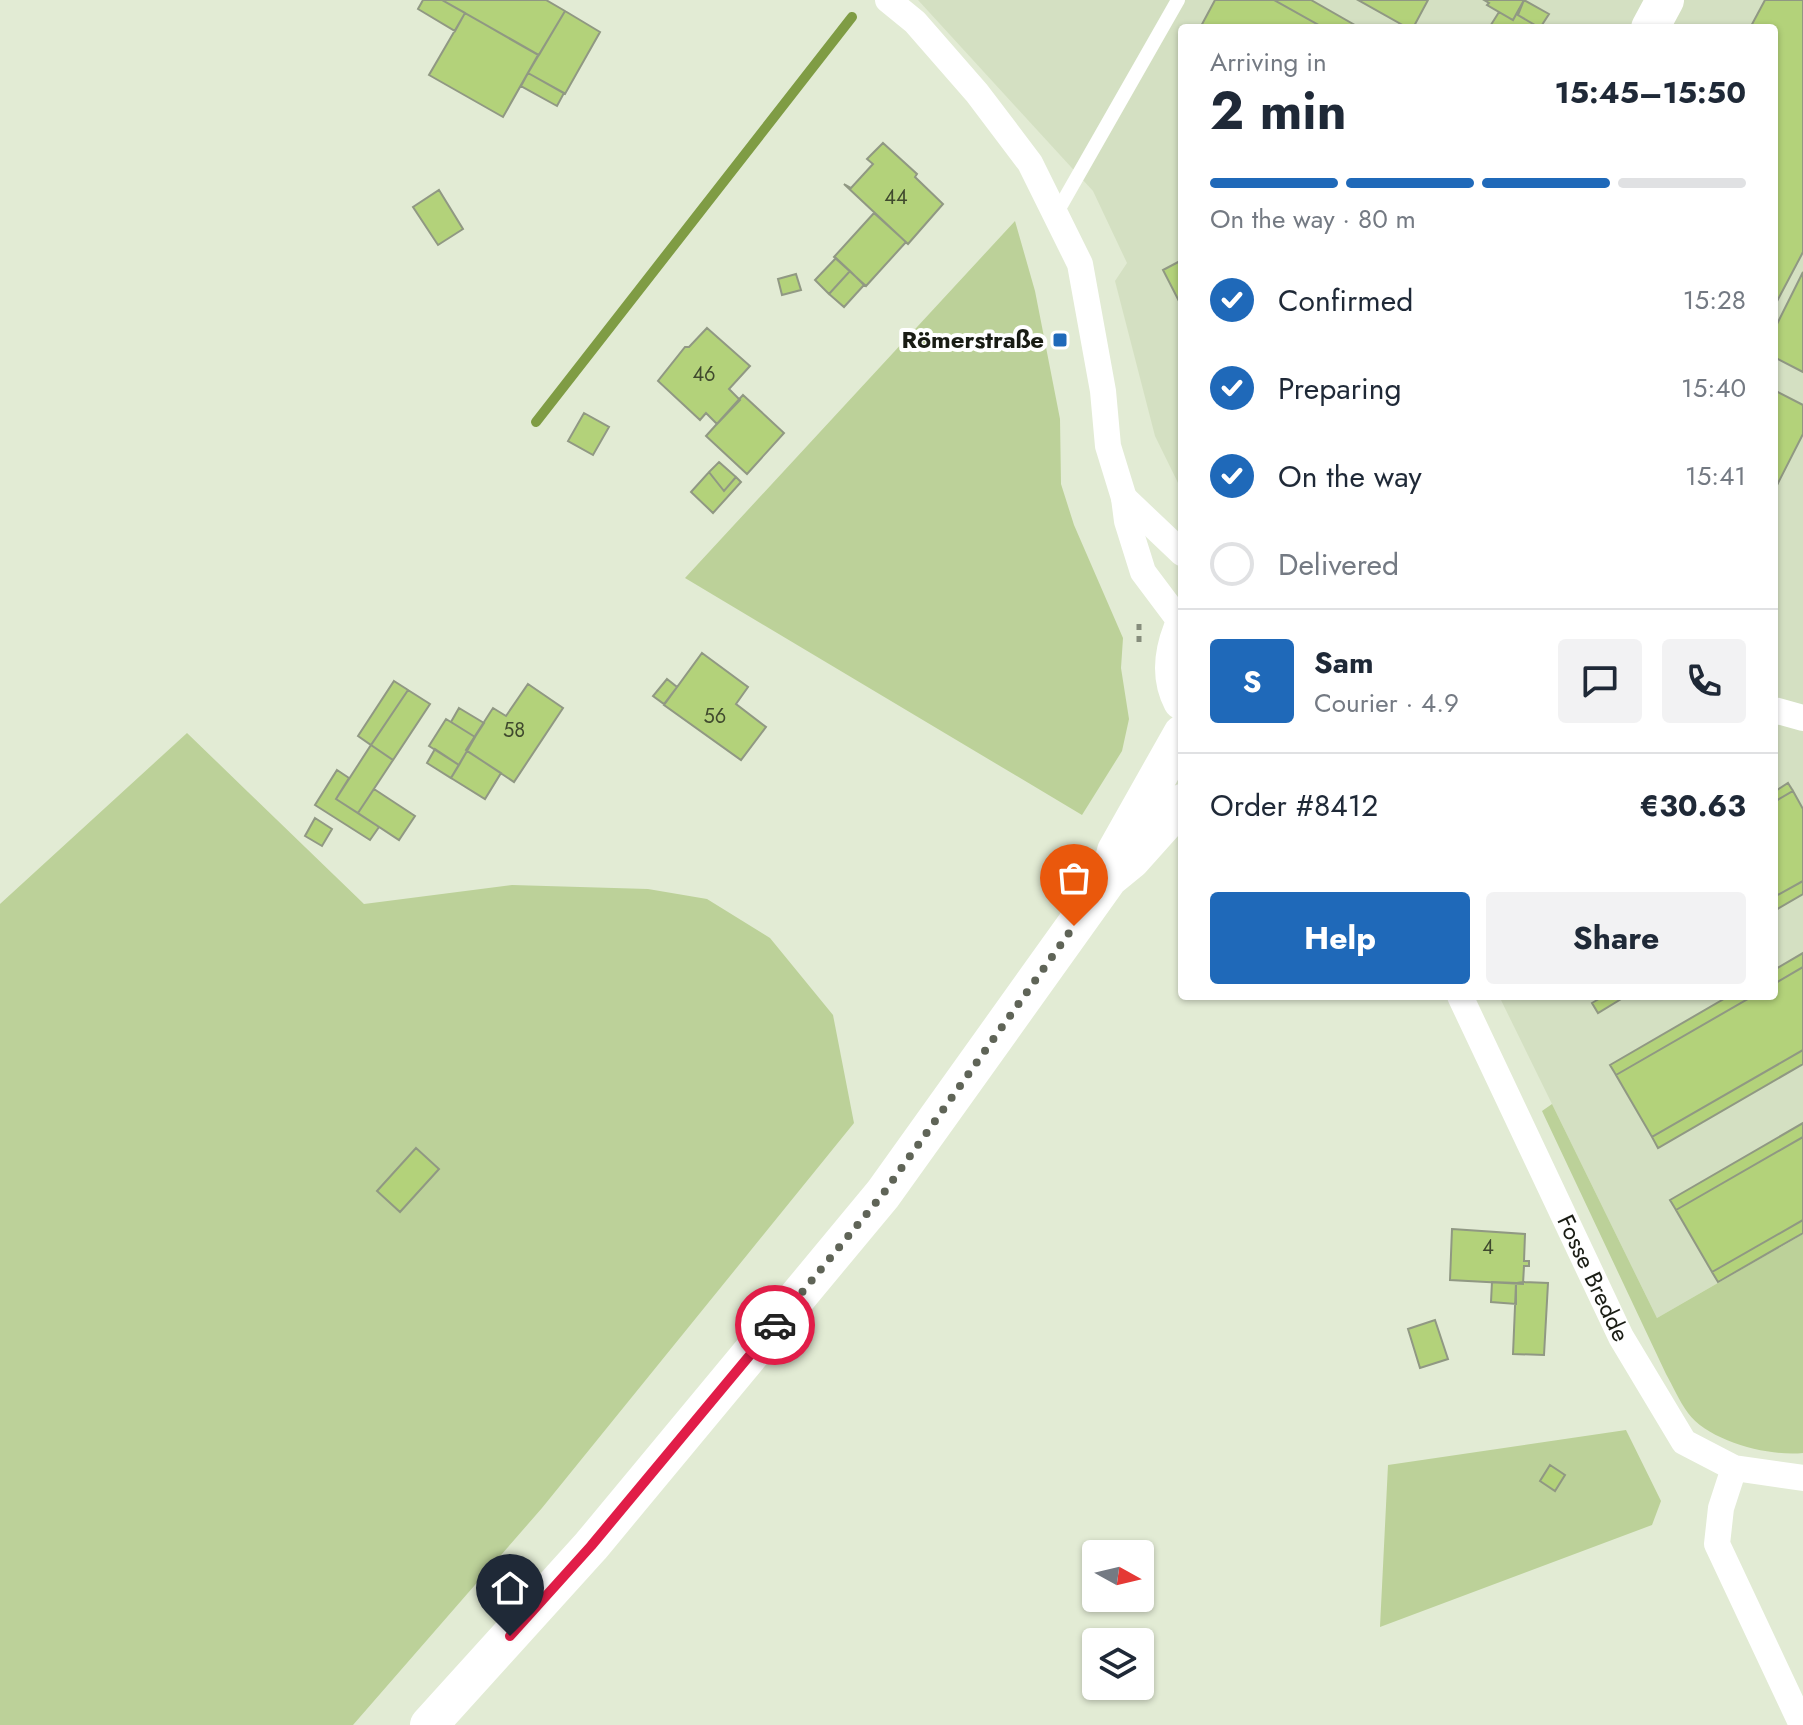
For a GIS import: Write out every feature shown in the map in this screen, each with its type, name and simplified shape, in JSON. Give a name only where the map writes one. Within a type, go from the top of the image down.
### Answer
[{"type":"main road","points":[[1652,24],[1665,0]]},
{"type":"main road","points":[[1178,639],[1174,673],[1178,687]]},
{"type":"main road","points":[[1109,878],[1116,851],[1178,741]]},
{"type":"main road","points":[[429,1725],[591,1546],[883,1194],[1109,878],[1131,860],[1178,807]]},
{"type":"street","points":[[888,0],[915,22],[977,93],[1030,163],[1080,264],[1103,391],[1108,446],[1124,498],[1127,521],[1143,572],[1178,621]]},
{"type":"street","points":[[1124,498],[1178,549]]},
{"type":"street","points":[[1778,711],[1803,718]]},
{"type":"street","name":"Fosse Bredde","points":[[1462,1000],[1621,1337],[1684,1442],[1734,1468],[1803,1478]]},
{"type":"street","points":[[1734,1468],[1721,1508],[1717,1544],[1802,1725]]},
{"type":"lane","points":[[1056,214],[1178,0]]},
{"type":"shaded area","points":[[918,0],[1803,0],[1803,1234],[1657,1318],[1501,1000],[1778,1000],[1778,24],[1178,24],[1178,483],[1155,436],[1115,281],[1127,263],[1093,191]]},
{"type":"green space","points":[[1015,221],[1035,291],[1060,419],[1061,484],[1074,525],[1123,638],[1121,668],[1129,719],[1122,751],[1082,815],[685,578]]},
{"type":"green space","points":[[187,733],[364,904],[512,885],[648,889],[707,899],[770,938],[833,1015],[854,1123],[542,1508],[353,1725],[0,1725],[0,904]]},
{"type":"green space","points":[[1552,1104],[1657,1318],[1803,1234],[1803,1453],[1789,1454],[1741,1445],[1710,1432],[1688,1413],[1666,1374],[1542,1111]]},
{"type":"green space","points":[[1626,1430],[1661,1501],[1652,1525],[1380,1627],[1388,1465]]},
{"type":"building","points":[[423,0],[442,0],[465,13],[455,31],[418,9]]},
{"type":"building","points":[[442,0],[546,0],[565,11],[539,55]]},
{"type":"building","points":[[1215,0],[1274,0],[1317,24],[1202,24]]},
{"type":"building","points":[[1274,0],[1311,0],[1353,24],[1317,24]]},
{"type":"building","points":[[1358,0],[1428,0],[1415,24],[1401,24]]},
{"type":"building","points":[[1484,0],[1524,0],[1513,20],[1487,5],[1489,3]]},
{"type":"building","points":[[1524,0],[1549,14],[1543,24],[1533,24],[1518,15]]},
{"type":"building","points":[[1765,0],[1803,0],[1803,252],[1778,299],[1778,24],[1752,24]]},
{"type":"building","points":[[1519,9],[1518,15],[1533,24],[1492,24],[1499,12],[1513,20]]},
{"type":"building","points":[[565,11],[600,32],[565,94],[528,73]]},
{"type":"building","points":[[465,13],[538,55],[503,117],[429,75]]},
{"type":"building","points":[[528,73],[564,93],[557,106],[521,86]]},
{"type":"building","points":[[883,143],[917,174],[915,177],[943,204],[908,244],[844,184],[851,188],[873,164],[867,159]]},
{"type":"building","points":[[439,190],[463,229],[438,245],[413,207]]},
{"type":"building","points":[[874,213],[906,242],[866,286],[834,257]]},
{"type":"building","points":[[836,258],[850,271],[829,294],[815,280]]},
{"type":"building","points":[[1178,262],[1178,299],[1163,270]]},
{"type":"building","points":[[850,271],[864,285],[844,307],[829,294]]},
{"type":"building","points":[[1803,272],[1803,372],[1778,359],[1778,322]]},
{"type":"building","points":[[796,274],[801,290],[782,295],[778,279]]},
{"type":"building","points":[[707,328],[750,366],[729,389],[740,400],[717,424],[706,413],[700,420],[658,381],[685,347],[689,347]]},
{"type":"building","points":[[1778,392],[1803,405],[1803,434],[1778,483]]},
{"type":"building","points":[[743,395],[784,433],[747,474],[706,436]]},
{"type":"building","points":[[584,413],[609,427],[593,455],[568,441]]},
{"type":"building","points":[[719,462],[736,477],[724,491],[709,472]]},
{"type":"building","points":[[709,472],[724,491],[736,477],[741,482],[713,513],[691,492]]},
{"type":"building","points":[[702,653],[748,687],[736,704],[766,727],[741,760],[664,705]]},
{"type":"building","points":[[667,679],[677,687],[664,704],[653,696]]},
{"type":"building","points":[[394,681],[408,690],[371,745],[358,736]]},
{"type":"building","points":[[528,684],[563,708],[514,782],[466,750],[493,708],[506,716]]},
{"type":"building","points":[[408,690],[430,704],[393,760],[371,745]]},
{"type":"building","points":[[459,708],[484,723],[475,737],[451,722]]},
{"type":"building","points":[[446,719],[475,737],[459,765],[429,746]]},
{"type":"building","points":[[371,745],[393,760],[358,813],[336,799]]},
{"type":"building","points":[[435,749],[459,765],[451,778],[427,763]]},
{"type":"building","points":[[467,751],[501,773],[485,799],[451,778]]},
{"type":"building","points":[[337,770],[349,778],[336,799],[379,827],[370,840],[315,805]]},
{"type":"building","points":[[1788,783],[1793,791],[1778,800],[1778,789]]},
{"type":"building","points":[[374,789],[415,816],[399,840],[358,813]]},
{"type":"building","points":[[1793,791],[1803,809],[1803,881],[1778,895],[1778,800]]},
{"type":"building","points":[[315,818],[332,829],[322,846],[305,836]]},
{"type":"building","points":[[1803,881],[1803,894],[1778,909],[1778,895]]},
{"type":"building","points":[[1803,953],[1803,967],[1778,982],[1778,968]]},
{"type":"building","points":[[1803,967],[1803,1050],[1652,1137],[1616,1075],[1746,1000],[1778,1000],[1778,982]]},
{"type":"building","points":[[1597,1000],[1619,1000],[1598,1013],[1592,1003]]},
{"type":"building","points":[[1722,1000],[1746,1000],[1616,1075],[1610,1065]]},
{"type":"building","points":[[1803,1050],[1803,1064],[1658,1148],[1652,1137]]},
{"type":"building","points":[[1803,1123],[1803,1137],[1676,1210],[1670,1200]]},
{"type":"building","points":[[1803,1137],[1803,1220],[1712,1272],[1676,1210]]},
{"type":"building","points":[[416,1148],[439,1169],[400,1212],[377,1191]]},
{"type":"building","points":[[1803,1220],[1803,1233],[1718,1282],[1712,1272]]},
{"type":"building","points":[[1452,1229],[1525,1234],[1524,1261],[1529,1261],[1529,1266],[1524,1266],[1523,1284],[1450,1280]]},
{"type":"building","points":[[1492,1282],[1516,1283],[1516,1304],[1491,1302]]},
{"type":"building","points":[[1516,1283],[1548,1283],[1544,1355],[1513,1354]]},
{"type":"building","points":[[1435,1320],[1448,1359],[1420,1368],[1408,1329]]},
{"type":"building","points":[[1550,1465],[1565,1475],[1555,1491],[1540,1481]]},
{"type":"waterway","points":[[536,422],[852,17]]},
{"type":"way so far","points":[[775,1325],[883,1194],[1074,926]]},
{"type":"place","name":"Römerstraße","points":[[1060,340]]},
{"type":"route","points":[[510,1636],[591,1546],[775,1325]]}]
